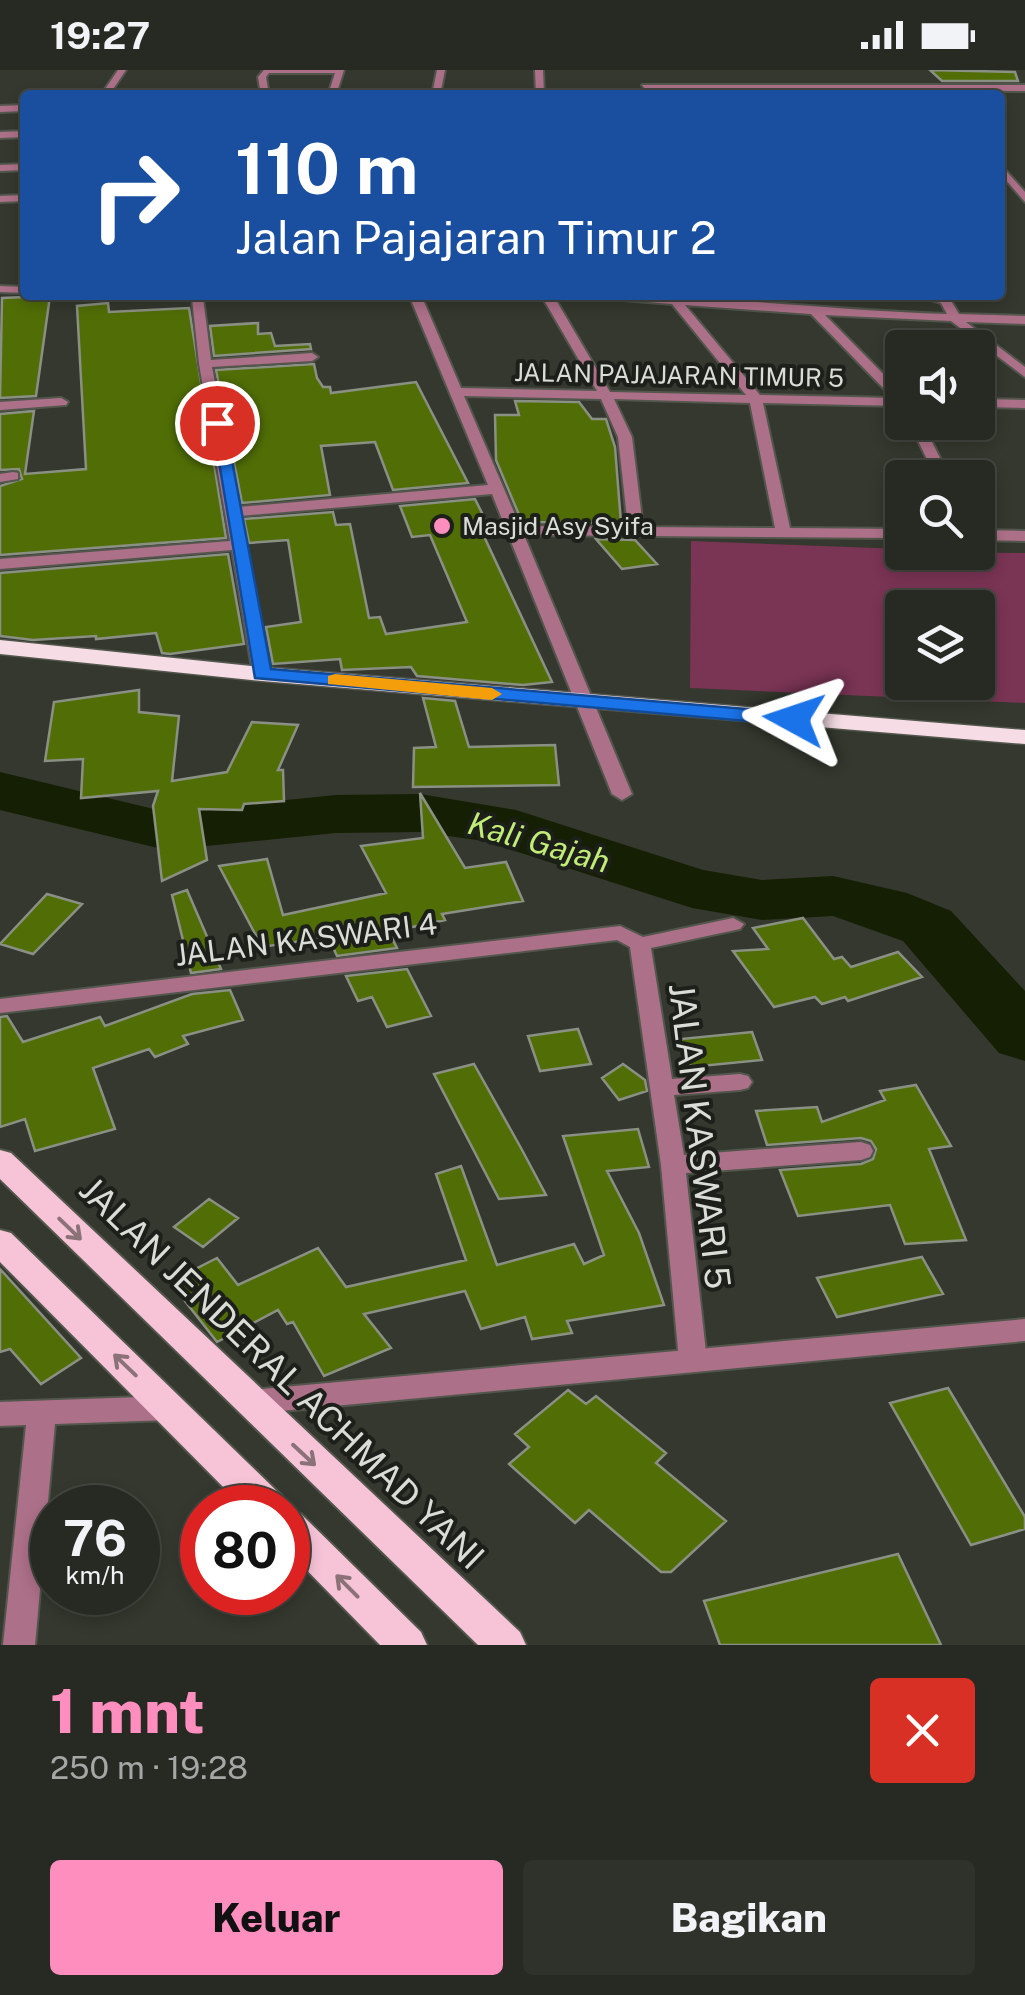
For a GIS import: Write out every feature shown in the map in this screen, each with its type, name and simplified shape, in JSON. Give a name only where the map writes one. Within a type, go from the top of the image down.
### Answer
[{"type":"highway","points":[[0,647],[262,674],[1025,737]]},
{"type":"main road","name":"JALAN JENDERAL ACHMAD YANI","points":[[0,1161],[506,1645]]},
{"type":"main road","points":[[0,1242],[246,1485]]},
{"type":"main road","points":[[310,1548],[407,1645]]},
{"type":"street","points":[[268,70],[340,70]]},
{"type":"street","points":[[770,90],[1025,88]]},
{"type":"street","points":[[1020,184],[1025,199]]},
{"type":"street","points":[[197,300],[205,364],[262,674]]},
{"type":"street","points":[[417,300],[622,794]]},
{"type":"street","points":[[550,300],[626,437],[636,531]]},
{"type":"street","points":[[675,300],[756,398],[783,532]]},
{"type":"street","points":[[686,300],[956,320],[1025,320]]},
{"type":"street","points":[[951,300],[956,320],[1025,374]]},
{"type":"street","points":[[814,311],[885,384]]},
{"type":"street","points":[[1003,357],[1025,356]]},
{"type":"street","points":[[205,364],[312,357]]},
{"type":"street","name":"JALAN PAJAJARAN TIMUR 5","points":[[455,392],[885,401]]},
{"type":"street","points":[[0,406],[62,402]]},
{"type":"street","points":[[995,404],[1025,404]]},
{"type":"street","points":[[235,512],[496,490]]},
{"type":"street","points":[[515,530],[885,534]]},
{"type":"street","points":[[995,535],[1025,536]]},
{"type":"street","points":[[0,564],[240,545]]},
{"type":"street","name":"JALAN KASWARI 4","points":[[0,1006],[733,924]]},
{"type":"street","name":"JALAN KASWARI 5","points":[[630,938],[662,1088],[692,1360]]},
{"type":"street","points":[[662,1088],[740,1082]]},
{"type":"street","points":[[673,1165],[861,1150]]},
{"type":"street","points":[[248,1402],[1025,1330]]},
{"type":"street","points":[[0,1414],[169,1408]]},
{"type":"street","points":[[19,1645],[42,1411]]},
{"type":"shaded area","points":[[691,541],[885,548],[885,570],[995,570],[995,553],[1025,553],[1025,703],[958,700],[995,700],[995,590],[885,590],[885,697],[690,688]]},
{"type":"building","points":[[930,70],[1015,72],[1018,81],[942,81]]},
{"type":"building","points":[[2,298],[49,300],[36,396],[0,398]]},
{"type":"building","points":[[108,303],[109,312],[189,308],[226,538],[0,555],[0,486],[22,479],[19,469],[0,470],[0,414],[34,411],[25,474],[86,469],[77,306]]},
{"type":"building","points":[[258,323],[258,334],[271,333],[275,346],[310,344],[311,349],[214,356],[210,326]]},
{"type":"building","points":[[314,364],[317,378],[323,387],[330,387],[331,393],[416,382],[468,483],[393,490],[375,442],[321,446],[330,495],[242,503],[216,370]]},
{"type":"building","points":[[515,401],[579,402],[592,419],[606,419],[615,447],[621,523],[522,522],[496,460],[495,415],[519,415]]},
{"type":"building","points":[[475,499],[491,531],[482,532],[552,682],[523,685],[417,676],[411,667],[342,670],[340,659],[273,664],[266,627],[301,622],[288,540],[249,543],[244,519],[333,512],[336,525],[350,524],[369,618],[380,617],[386,634],[467,622],[430,535],[412,537],[400,506]]},
{"type":"building","points":[[596,539],[635,540],[657,564],[622,569]]},
{"type":"building","points":[[228,554],[244,644],[170,654],[162,653],[156,633],[96,639],[0,636],[0,573]]},
{"type":"building","points":[[139,690],[139,712],[179,716],[172,781],[227,772],[252,722],[298,725],[278,770],[283,770],[284,801],[244,804],[242,810],[199,809],[207,860],[162,881],[153,806],[158,791],[81,798],[83,759],[45,761],[54,702]]},
{"type":"building","points":[[423,698],[455,701],[469,747],[555,745],[559,785],[413,787],[414,748],[436,747]]},
{"type":"building","points":[[420,793],[465,868],[506,862],[523,901],[442,914],[445,920],[389,932],[397,948],[337,956],[328,937],[262,947],[219,866],[267,859],[283,915],[386,893],[361,846],[423,838]]},
{"type":"building","points":[[187,890],[221,969],[191,973],[172,895]]},
{"type":"building","points":[[47,894],[82,904],[33,954],[0,944]]},
{"type":"building","points":[[803,918],[834,959],[842,957],[851,967],[898,952],[922,977],[848,1001],[845,997],[822,1004],[815,997],[774,1007],[733,951],[768,949],[753,928]]},
{"type":"building","points":[[407,969],[431,1016],[387,1027],[372,997],[358,1001],[346,976]]},
{"type":"building","points":[[230,990],[243,1020],[183,1036],[188,1044],[155,1057],[149,1049],[93,1068],[115,1129],[35,1151],[25,1119],[0,1127],[0,1017],[7,1016],[23,1042],[100,1017],[105,1026],[192,994]]},
{"type":"building","points":[[578,1029],[591,1064],[540,1071],[528,1036]]},
{"type":"building","points":[[752,1032],[762,1060],[691,1067],[681,1039]]},
{"type":"building","points":[[474,1064],[546,1195],[499,1199],[434,1074]]},
{"type":"building","points":[[623,1064],[645,1080],[647,1091],[619,1100],[602,1078]]},
{"type":"building","points":[[916,1085],[951,1146],[929,1149],[966,1240],[905,1244],[890,1205],[798,1216],[780,1170],[861,1164],[873,1159],[876,1149],[871,1141],[861,1138],[767,1145],[756,1111],[817,1107],[822,1122],[885,1100],[880,1091]]},
{"type":"building","points":[[638,1129],[649,1167],[607,1171],[639,1233],[664,1305],[567,1321],[572,1333],[532,1339],[525,1317],[481,1329],[465,1291],[364,1314],[391,1348],[324,1376],[293,1322],[287,1324],[278,1310],[217,1342],[170,1282],[217,1258],[238,1285],[318,1248],[346,1287],[466,1260],[436,1174],[461,1166],[497,1265],[574,1244],[584,1264],[604,1255],[563,1136]]},
{"type":"building","points":[[209,1199],[238,1218],[203,1247],[174,1227]]},
{"type":"building","points":[[922,1257],[943,1294],[837,1317],[817,1278]]},
{"type":"building","points":[[0,1269],[81,1358],[41,1384],[10,1349],[0,1352]]},
{"type":"building","points":[[948,1388],[1025,1517],[1025,1529],[971,1545],[890,1403]]},
{"type":"building","points":[[568,1390],[586,1404],[596,1396],[666,1453],[656,1463],[726,1521],[671,1572],[661,1572],[589,1510],[575,1523],[509,1464],[529,1447],[515,1434]]},
{"type":"building","points":[[898,1554],[941,1645],[720,1645],[704,1601]]},
{"type":"waterway","name":"Kali Gajah","points":[[0,791],[166,831],[336,814],[420,813],[494,823],[692,888],[762,900],[833,896],[883,908],[927,926],[1025,1036]]},
{"type":"slow traffic","points":[[335,680],[492,694]]},
{"type":"place","name":"Masjid Asy Syifa","points":[[442,526]]},
{"type":"route","points":[[217,423],[262,674],[794,719]]}]
